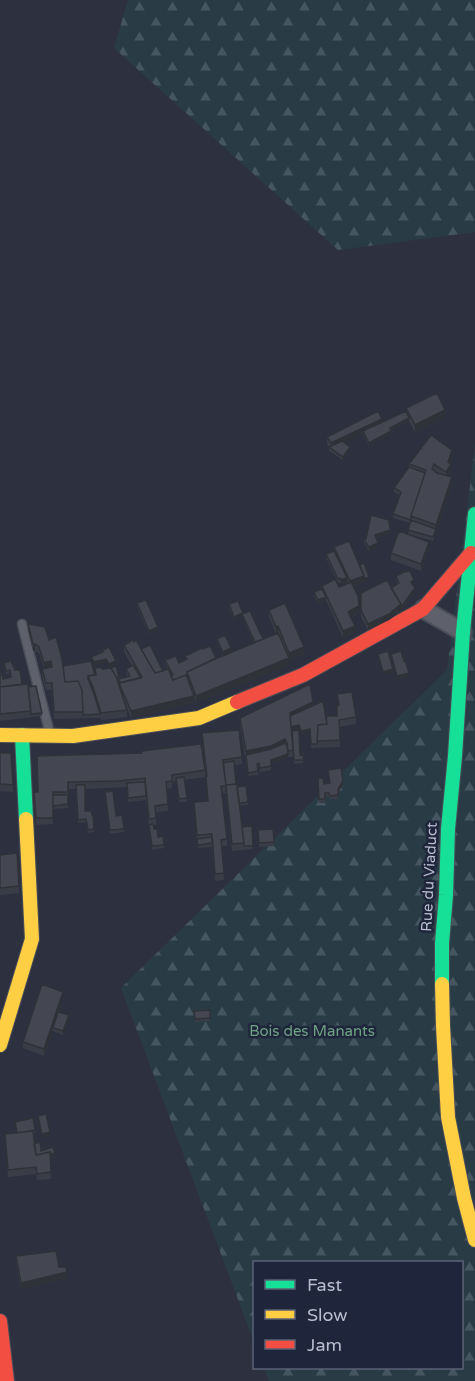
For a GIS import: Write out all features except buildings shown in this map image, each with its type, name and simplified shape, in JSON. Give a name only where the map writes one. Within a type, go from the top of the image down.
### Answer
[{"type":"street","name":"Rue du Viaduct","points":[[475,514],[463,632],[442,943],[443,1026],[448,1117],[475,1240]]},
{"type":"street","points":[[0,735],[73,736],[199,718],[303,675],[423,609],[471,553]]},
{"type":"street","points":[[423,609],[463,632]]},
{"type":"street","points":[[0,1045],[32,939],[22,735]]},
{"type":"street","points":[[0,1321],[7,1381]]},
{"type":"lane","points":[[22,624],[51,736]]},
{"type":"green space","points":[[128,0],[475,0],[475,232],[338,250],[114,48]]},
{"type":"green space","name":"Bois des Manants","points":[[475,445],[475,1381],[269,1381],[264,1369],[463,1369],[463,1261],[253,1261],[253,1339],[121,988],[447,670]]},
{"type":"traffic: fast","points":[[442,984],[448,829],[463,632],[475,514]]},
{"type":"traffic: fast","points":[[22,735],[26,819]]},
{"type":"traffic: slow","points":[[0,735],[73,736],[199,718],[237,702]]},
{"type":"traffic: slow","points":[[0,1045],[32,939],[26,819]]},
{"type":"traffic: slow","points":[[442,984],[448,1117],[475,1240]]},
{"type":"traffic: jam","points":[[237,702],[303,675],[423,609],[471,553]]},
{"type":"traffic: jam","points":[[0,1321],[7,1381]]}]
